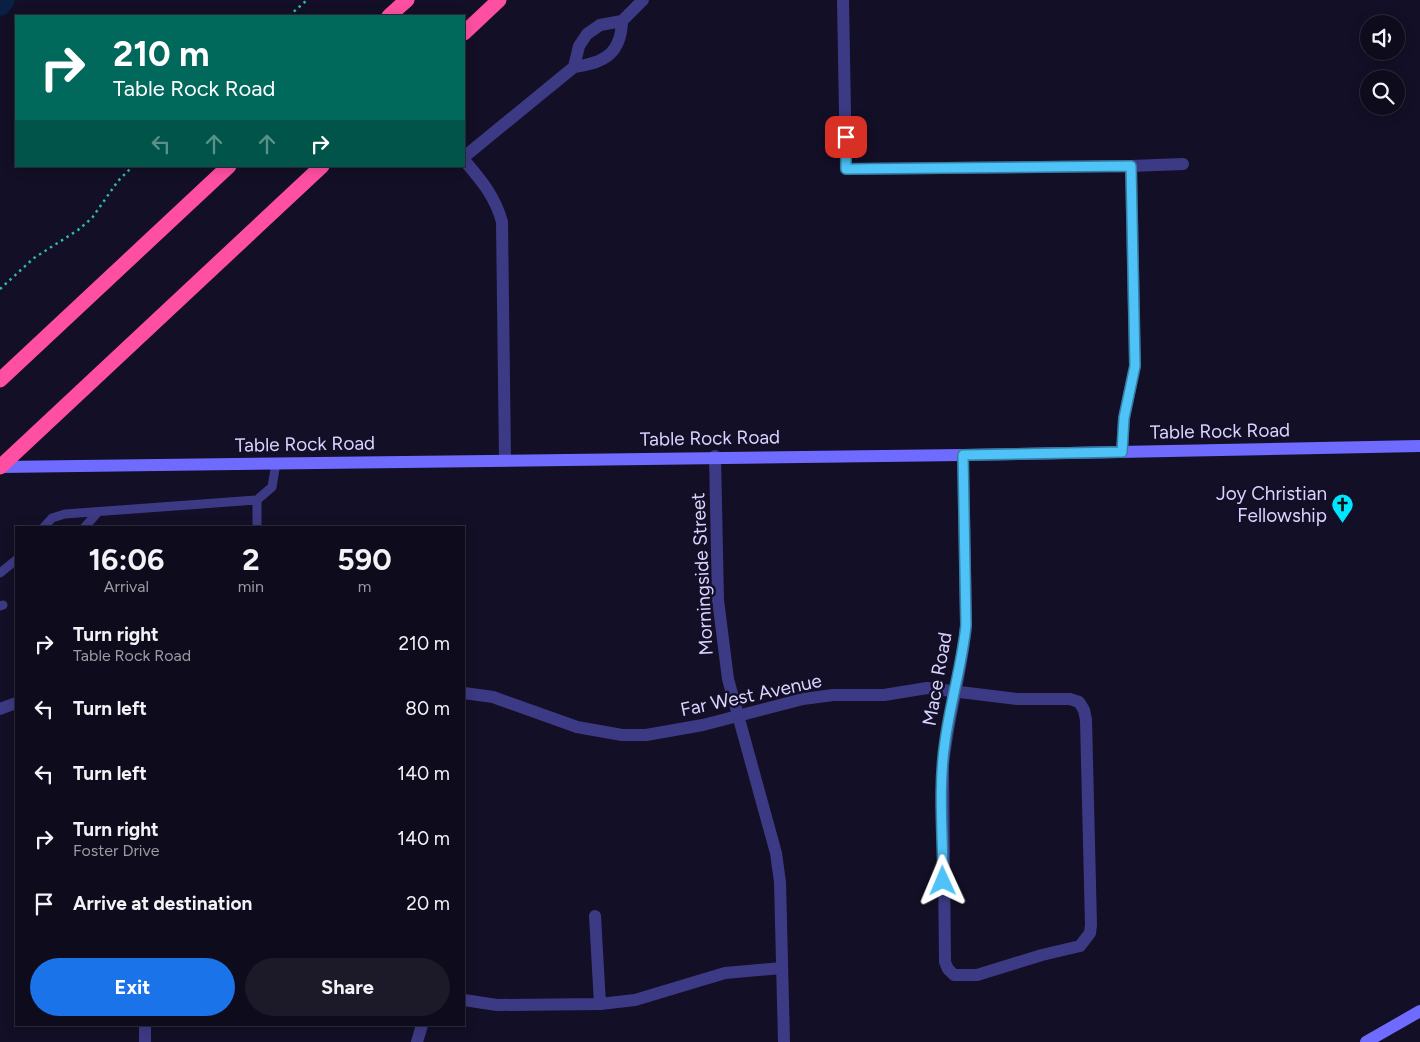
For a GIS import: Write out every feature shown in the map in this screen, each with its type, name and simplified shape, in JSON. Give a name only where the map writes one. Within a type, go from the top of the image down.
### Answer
[{"type":"highway","points":[[390,15],[407,0]]},
{"type":"highway","points":[[465,32],[499,0]]},
{"type":"highway","points":[[0,380],[228,167]]},
{"type":"highway","points":[[0,467],[321,167]]},
{"type":"main road","name":"Table Rock Road","points":[[0,467],[715,456],[963,455],[1420,446]]},
{"type":"main road","points":[[1366,1042],[1420,1011]]},
{"type":"street","points":[[574,67],[579,46],[587,34],[600,25],[622,21],[643,0]]},
{"type":"street","points":[[843,0],[846,169],[1182,164]]},
{"type":"street","points":[[465,158],[574,67],[596,64],[610,55],[622,38],[622,21]]},
{"type":"street","points":[[465,160],[489,189],[498,205],[502,222],[505,460]]},
{"type":"street","points":[[1122,452],[1124,418],[1135,366],[1131,166]]},
{"type":"street","name":"Mace Road","points":[[948,970],[944,952],[942,791],[945,742],[964,649],[966,625],[963,455]]},
{"type":"street","name":"Morningside Street","points":[[715,456],[718,600],[728,679],[776,854],[780,882],[784,1042]]},
{"type":"street","name":"Far West Avenue","points":[[465,692],[493,697],[577,727],[622,735],[646,735],[703,725],[803,699],[833,696],[884,695],[927,688],[1017,699],[1070,699],[1079,702],[1084,710],[1090,925],[1090,933],[1087,940],[1074,949],[1042,955],[977,975],[954,975],[948,970]]},
{"type":"street","points":[[0,709],[15,704]]},
{"type":"street","points":[[595,916],[600,1004]]},
{"type":"street","points":[[465,1000],[497,1005],[600,1004],[635,1000],[724,973],[782,968]]},
{"type":"street","points":[[145,1026],[145,1042]]},
{"type":"street","points":[[417,1042],[422,1026]]},
{"type":"lane","points":[[45,526],[52,518],[65,514],[257,500],[272,487],[276,463]]},
{"type":"lane","points":[[257,500],[257,526]]},
{"type":"lane","points":[[86,526],[98,512]]},
{"type":"lane","points":[[0,573],[15,561]]},
{"type":"path","points":[[290,15],[307,0]]},
{"type":"path","points":[[0,289],[34,258],[78,230],[92,218],[131,167]]},
{"type":"place","name":"Joy Christian Fellowship","points":[[1343,523]]},
{"type":"route","points":[[846,137],[846,169],[1131,166],[1135,366],[1124,418],[1122,452],[963,455],[966,625],[964,649],[945,742],[942,791],[943,881]]}]
